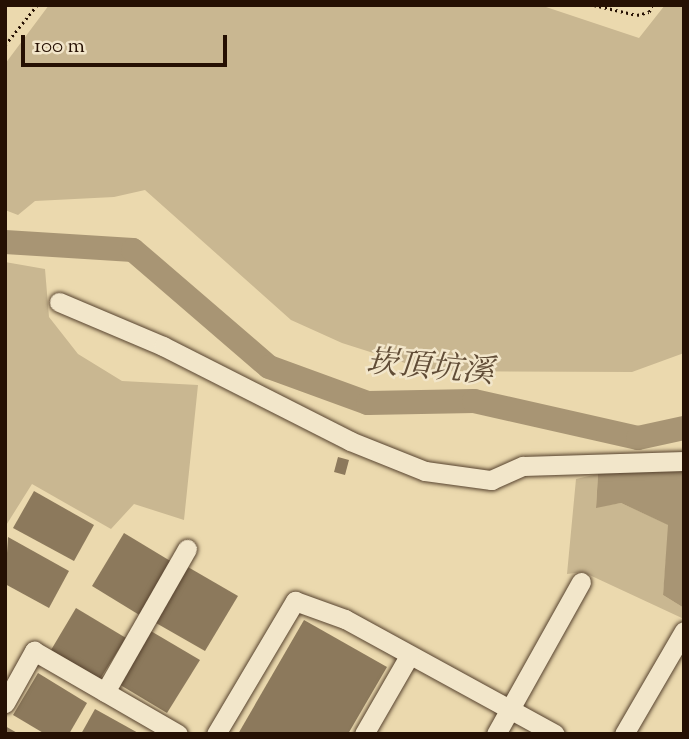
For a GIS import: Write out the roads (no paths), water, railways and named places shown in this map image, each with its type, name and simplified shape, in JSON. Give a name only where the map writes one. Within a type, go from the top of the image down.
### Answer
[{"type":"street","points":[[59,302],[163,346],[350,441],[425,471],[491,480],[523,466],[684,461]]},
{"type":"street","points":[[106,692],[187,549]]},
{"type":"street","points":[[496,734],[581,582]]},
{"type":"street","points":[[216,734],[295,601],[345,620],[555,734]]},
{"type":"street","points":[[624,734],[684,631]]},
{"type":"street","points":[[5,703],[34,651],[178,734]]},
{"type":"street","points":[[364,734],[409,656]]},
{"type":"waterway","name":"崁頂坑溪","points":[[5,242],[133,250],[269,367],[368,403],[474,401],[638,438],[684,428]]}]
